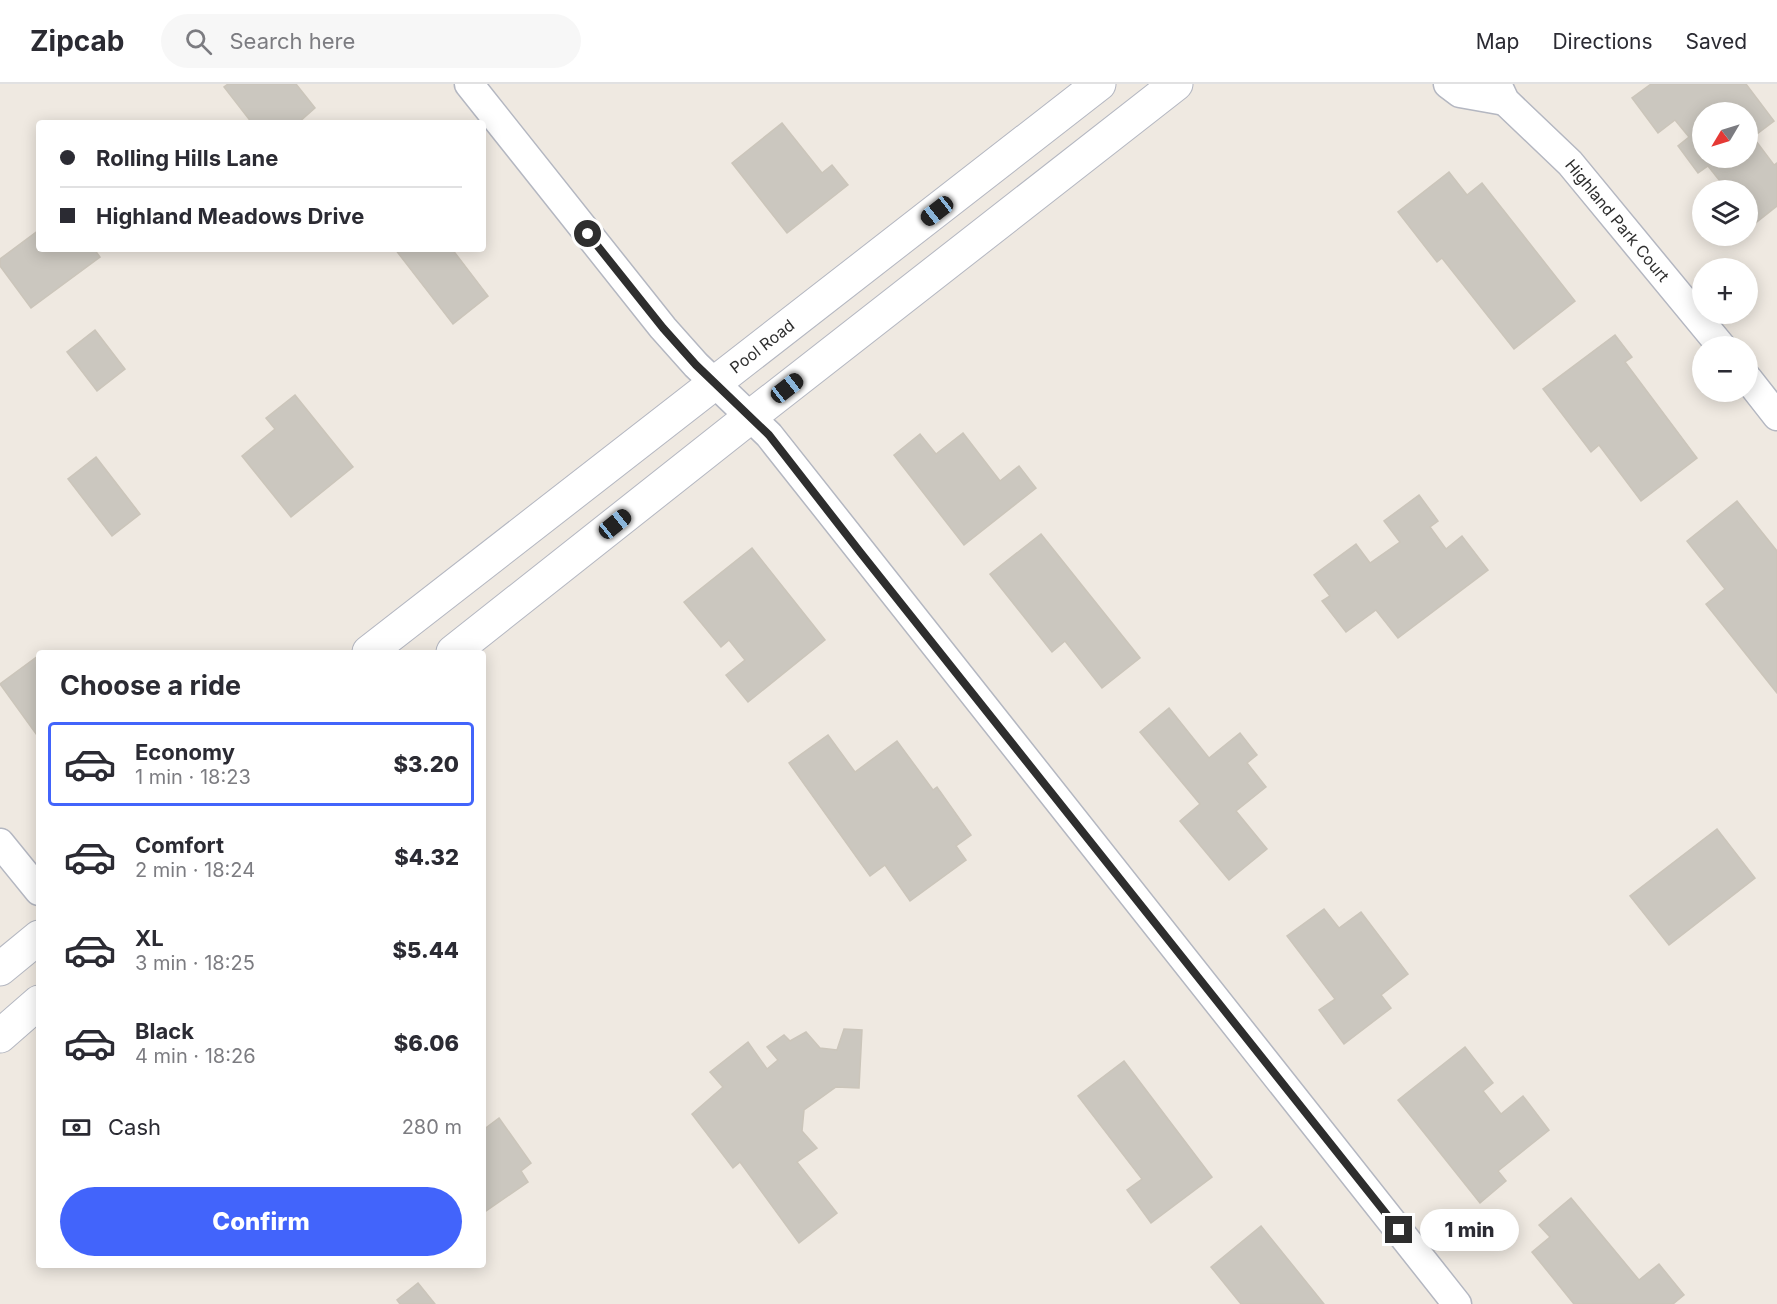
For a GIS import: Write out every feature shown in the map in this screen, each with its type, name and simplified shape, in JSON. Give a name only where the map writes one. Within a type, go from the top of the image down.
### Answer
[{"type":"main road","name":"Pool Road","points":[[372,650],[1099,84]]},
{"type":"main road","points":[[456,650],[1176,84]]},
{"type":"main road","points":[[0,969],[36,939]]},
{"type":"main road","points":[[0,1036],[36,1005]]},
{"type":"street","points":[[470,84],[663,328],[714,384],[769,435],[1457,1304]]},
{"type":"street","name":"Highland Park Court","points":[[1448,84],[1460,93],[1501,93],[1570,163],[1713,336]]},
{"type":"street","points":[[1758,392],[1777,416]]},
{"type":"street","points":[[0,843],[36,887]]},
{"type":"building","points":[[228,84],[296,84],[315,108],[301,120],[250,120],[224,87]]},
{"type":"building","points":[[1651,84],[1746,84],[1774,121],[1758,133],[1758,102],[1692,102],[1692,165],[1678,146],[1689,137],[1675,120],[1658,133],[1632,98]]},
{"type":"building","points":[[782,123],[822,173],[832,165],[848,185],[787,233],[732,163]]},
{"type":"building","points":[[1758,144],[1774,165],[1777,163],[1777,206],[1758,221],[1758,180],[1719,180],[1710,168],[1758,168]]},
{"type":"building","points":[[1694,168],[1705,168],[1698,173]]},
{"type":"building","points":[[1449,172],[1467,195],[1482,183],[1575,301],[1514,349],[1442,258],[1437,262],[1398,212]]},
{"type":"building","points":[[36,232],[36,252],[96,252],[100,257],[31,308],[0,266],[0,259]]},
{"type":"building","points":[[397,252],[454,252],[488,296],[453,324]]},
{"type":"building","points":[[95,330],[125,369],[97,391],[67,352]]},
{"type":"building","points":[[1615,335],[1632,357],[1625,362],[1697,458],[1641,501],[1599,445],[1591,452],[1543,389]]},
{"type":"building","points":[[295,395],[353,467],[291,517],[242,456],[275,429],[266,418]]},
{"type":"building","points":[[963,433],[1000,481],[1019,466],[1036,488],[964,545],[894,455],[920,434],[936,454]]},
{"type":"building","points":[[96,457],[140,514],[112,536],[68,479]]},
{"type":"building","points":[[1419,495],[1438,521],[1430,527],[1446,549],[1462,536],[1488,570],[1398,638],[1376,610],[1346,632],[1322,601],[1330,596],[1314,575],[1356,544],[1370,563],[1400,542],[1384,521]]},
{"type":"building","points":[[1737,501],[1777,551],[1777,693],[1706,604],[1725,589],[1687,541]]},
{"type":"building","points":[[1041,534],[1140,658],[1102,688],[1065,641],[1052,652],[990,574]]},
{"type":"building","points":[[752,548],[825,640],[748,702],[726,675],[745,660],[729,640],[721,647],[684,602]]},
{"type":"building","points":[[36,657],[36,734],[0,684]]},
{"type":"building","points":[[1169,708],[1209,758],[1240,733],[1257,755],[1247,763],[1266,787],[1236,811],[1267,849],[1229,880],[1180,821],[1200,804],[1140,732]]},
{"type":"building","points":[[828,735],[855,772],[897,741],[933,790],[937,787],[971,835],[956,846],[966,860],[910,901],[885,865],[870,876],[789,763]]},
{"type":"building","points":[[1717,829],[1755,878],[1669,945],[1630,896]]},
{"type":"building","points":[[1324,909],[1339,928],[1361,912],[1408,974],[1381,995],[1391,1008],[1344,1044],[1319,1010],[1335,999],[1287,936]]},
{"type":"building","points":[[844,1029],[862,1030],[859,1088],[836,1087],[804,1110],[802,1131],[817,1148],[797,1162],[837,1213],[799,1243],[740,1162],[733,1168],[692,1114],[723,1087],[710,1072],[748,1042],[767,1069],[778,1060],[767,1047],[784,1035],[790,1041],[806,1032],[820,1048],[837,1050]]},
{"type":"building","points":[[1465,1047],[1493,1083],[1483,1091],[1501,1114],[1523,1096],[1549,1130],[1498,1171],[1506,1181],[1480,1203],[1398,1100]]},
{"type":"building","points":[[1124,1061],[1212,1177],[1151,1223],[1127,1190],[1142,1179],[1078,1096]]},
{"type":"building","points":[[499,1118],[531,1163],[521,1171],[528,1182],[486,1211],[486,1128]]},
{"type":"building","points":[[1571,1198],[1639,1280],[1659,1264],[1684,1295],[1673,1304],[1574,1304],[1532,1252],[1550,1237],[1539,1225]]},
{"type":"building","points":[[1261,1226],[1324,1304],[1241,1304],[1211,1267]]},
{"type":"building","points":[[418,1283],[435,1304],[400,1304],[397,1300]]},
{"type":"route","points":[[588,234],[663,328],[696,365],[769,435],[1399,1230]]}]
